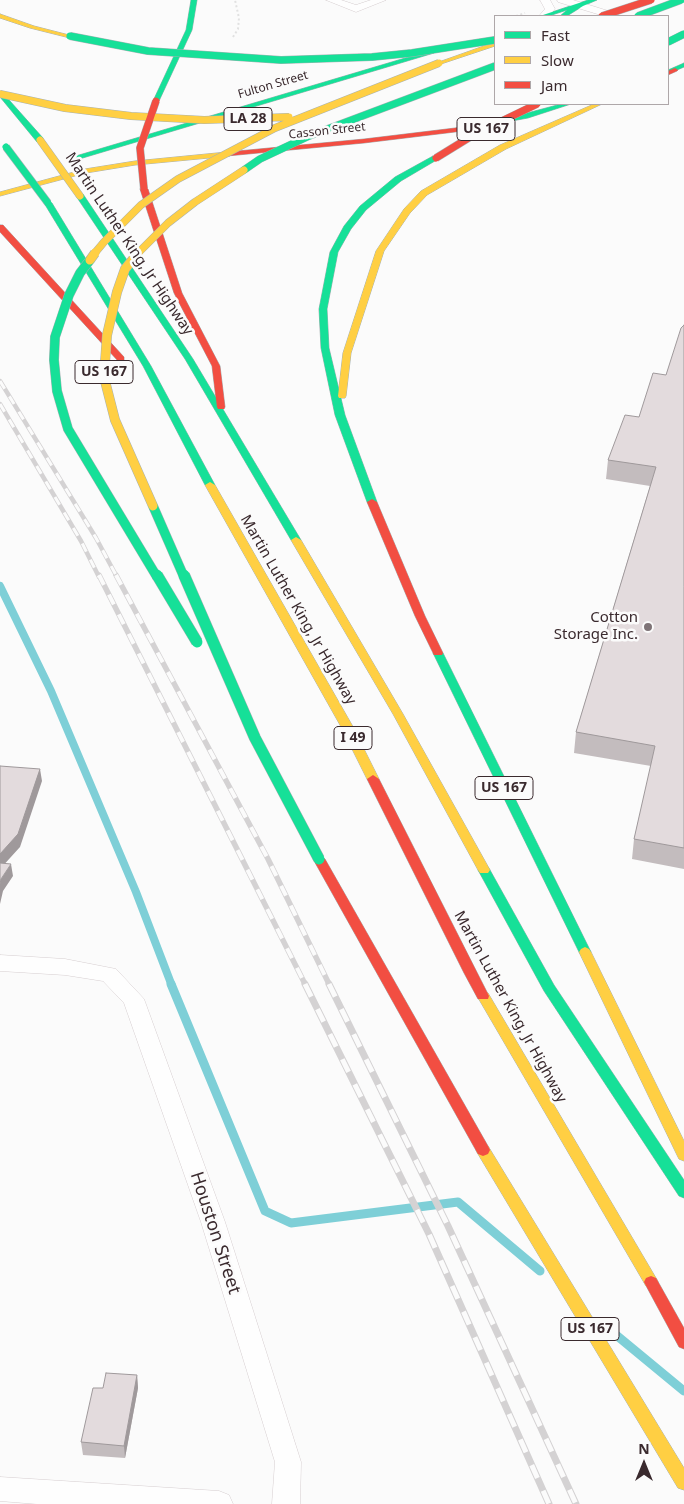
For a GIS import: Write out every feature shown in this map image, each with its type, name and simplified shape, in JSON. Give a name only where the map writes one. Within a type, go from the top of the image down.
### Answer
[{"type":"main road","points":[[194,0],[189,30],[156,101],[140,148],[144,189],[178,293],[216,366],[222,419]]},
{"type":"main road","points":[[564,15],[594,0]]},
{"type":"main road","points":[[605,15],[651,0]]},
{"type":"main road","points":[[641,15],[681,0]]},
{"type":"main road","points":[[548,15],[580,6]]},
{"type":"main road","points":[[0,16],[32,27],[115,46],[148,52],[228,58],[281,60],[372,57],[494,42]]},
{"type":"main road","name":"Fulton Street","points":[[10,177],[394,64],[494,32]]},
{"type":"main road","points":[[669,42],[684,34]]},
{"type":"main road","points":[[255,738],[68,429],[57,391],[54,360],[55,337],[69,295],[80,273],[104,242],[141,205],[178,179],[275,128],[494,42]]},
{"type":"main road","name":"US 167","points":[[494,66],[309,136],[260,159],[195,202],[168,223],[144,246],[125,269],[106,335],[104,377],[115,420],[255,738],[318,859],[497,1175],[684,1483]]},
{"type":"main road","name":"LA 28","points":[[0,94],[36,103],[97,112],[204,120],[334,114],[436,100]]},
{"type":"main road","name":"Martin Luther King, Jr Highway","points":[[0,94],[40,140],[80,196],[189,359],[222,419],[398,714],[549,988],[684,1192]]},
{"type":"main road","name":"US 167","points":[[536,105],[475,134],[398,179],[363,208],[347,228],[334,252],[323,309],[325,348],[340,415],[377,514],[420,616],[684,1155]]},
{"type":"main road","name":"Casson Street","points":[[0,194],[85,170],[135,163],[364,141],[455,130],[528,116],[565,105]]},
{"type":"main road","points":[[340,415],[348,353],[380,252],[407,211],[424,194],[503,147],[597,105]]},
{"type":"main road","name":"Martin Luther King, Jr Highway","points":[[3,143],[48,203],[147,366],[194,454],[346,725],[470,973],[649,1278],[684,1342]]},
{"type":"main road","points":[[0,227],[113,348],[130,371]]},
{"type":"main road","points":[[148,394],[194,454]]},
{"type":"street","points":[[331,0],[356,9],[381,0]]},
{"type":"street","points":[[545,0],[550,10],[545,15]]},
{"type":"street","points":[[562,0],[611,15]]},
{"type":"street","points":[[669,33],[684,38]]},
{"type":"street","name":"Houston Street","points":[[0,963],[65,967],[109,974],[133,999],[213,1222],[288,1462],[286,1504]]},
{"type":"street","points":[[0,1489],[220,1504]]},
{"type":"building","name":"Cotton Storage Inc.","points":[[684,325],[684,848],[634,839],[655,746],[576,732],[656,467],[608,460],[625,415],[639,417],[653,373],[666,375],[681,328]]},
{"type":"building","points":[[0,766],[40,769],[18,834],[0,854]]},
{"type":"building","points":[[0,863],[11,864],[1,879],[0,884]]},
{"type":"building","points":[[106,1373],[137,1375],[124,1446],[81,1442],[93,1388],[103,1388]]},
{"type":"waterway","points":[[0,586],[51,691],[136,892],[172,986]]},
{"type":"waterway","points":[[171,984],[265,1211],[291,1223],[458,1202],[540,1271]]},
{"type":"waterway","points":[[604,1325],[684,1391]]},
{"type":"railway","points":[[0,381],[96,538],[117,577]]},
{"type":"railway","points":[[0,404],[81,541],[99,577]]},
{"type":"railway","points":[[99,575],[305,985]]},
{"type":"railway","points":[[116,575],[268,859],[330,986]]},
{"type":"railway","points":[[329,984],[448,1226],[576,1504]]},
{"type":"railway","points":[[305,985],[429,1234],[549,1504]]},
{"type":"traffic: fast","points":[[156,101],[189,30],[194,0]]},
{"type":"traffic: fast","points":[[546,15],[594,0]]},
{"type":"traffic: fast","points":[[641,15],[681,0]]},
{"type":"traffic: fast","points":[[565,15],[580,5]]},
{"type":"traffic: fast","points":[[669,42],[684,34]]},
{"type":"traffic: fast","points":[[70,36],[148,51],[281,60],[372,57],[412,53],[494,40]]},
{"type":"traffic: fast","points":[[73,158],[432,52]]},
{"type":"traffic: fast","points":[[669,72],[684,65]]},
{"type":"traffic: fast","points":[[244,170],[260,159],[309,136],[494,66]]},
{"type":"traffic: fast","points":[[0,93],[40,140]]},
{"type":"traffic: fast","points":[[501,121],[528,116],[565,105]]},
{"type":"traffic: fast","points":[[6,147],[48,203]]},
{"type":"traffic: fast","points":[[372,502],[340,415],[325,348],[323,309],[334,252],[347,228],[363,208],[398,179],[436,158]]},
{"type":"traffic: fast","points":[[80,196],[189,359],[296,540]]},
{"type":"traffic: fast","points":[[48,203],[147,366],[210,485]]},
{"type":"traffic: fast","points":[[90,260],[80,273],[69,295],[55,337],[54,360],[57,391],[68,429],[197,642]]},
{"type":"traffic: fast","points":[[153,506],[255,738],[319,859]]},
{"type":"traffic: fast","points":[[438,653],[585,952]]},
{"type":"traffic: fast","points":[[484,870],[549,988],[684,1192]]},
{"type":"traffic: slow","points":[[0,16],[32,27],[70,36]]},
{"type":"traffic: slow","points":[[439,63],[494,44]]},
{"type":"traffic: slow","points":[[90,260],[104,242],[141,205],[178,179],[275,128],[439,63]]},
{"type":"traffic: slow","points":[[0,94],[65,108],[131,116],[204,120],[289,117]]},
{"type":"traffic: slow","points":[[342,396],[347,353],[380,251],[407,211],[424,193],[503,147],[597,105]]},
{"type":"traffic: slow","points":[[40,140],[80,196]]},
{"type":"traffic: slow","points":[[0,194],[85,171],[135,163],[227,154]]},
{"type":"traffic: slow","points":[[153,506],[115,420],[104,377],[107,335],[117,292],[125,269],[144,246],[168,223],[195,202],[244,170]]},
{"type":"traffic: slow","points":[[210,485],[346,725],[373,779]]},
{"type":"traffic: slow","points":[[296,540],[398,714],[484,870]]},
{"type":"traffic: slow","points":[[585,952],[684,1155]]},
{"type":"traffic: slow","points":[[483,996],[651,1282]]},
{"type":"traffic: slow","points":[[483,1150],[684,1483]]},
{"type":"traffic: jam","points":[[605,15],[651,0]]},
{"type":"traffic: jam","points":[[669,73],[675,70]]},
{"type":"traffic: jam","points":[[144,189],[140,148],[156,101]]},
{"type":"traffic: jam","points":[[436,158],[475,134],[535,105]]},
{"type":"traffic: jam","points":[[227,154],[364,141],[455,130],[501,121]]},
{"type":"traffic: jam","points":[[144,189],[178,293],[216,366],[221,407]]},
{"type":"traffic: jam","points":[[0,227],[121,359]]},
{"type":"traffic: jam","points":[[372,502],[420,616],[438,653]]},
{"type":"traffic: jam","points":[[373,779],[483,996]]},
{"type":"traffic: jam","points":[[319,859],[483,1150]]},
{"type":"traffic: jam","points":[[651,1282],[684,1342]]},
{"type":"place","name":"Cotton Storage Inc.","points":[[648,627]]}]
